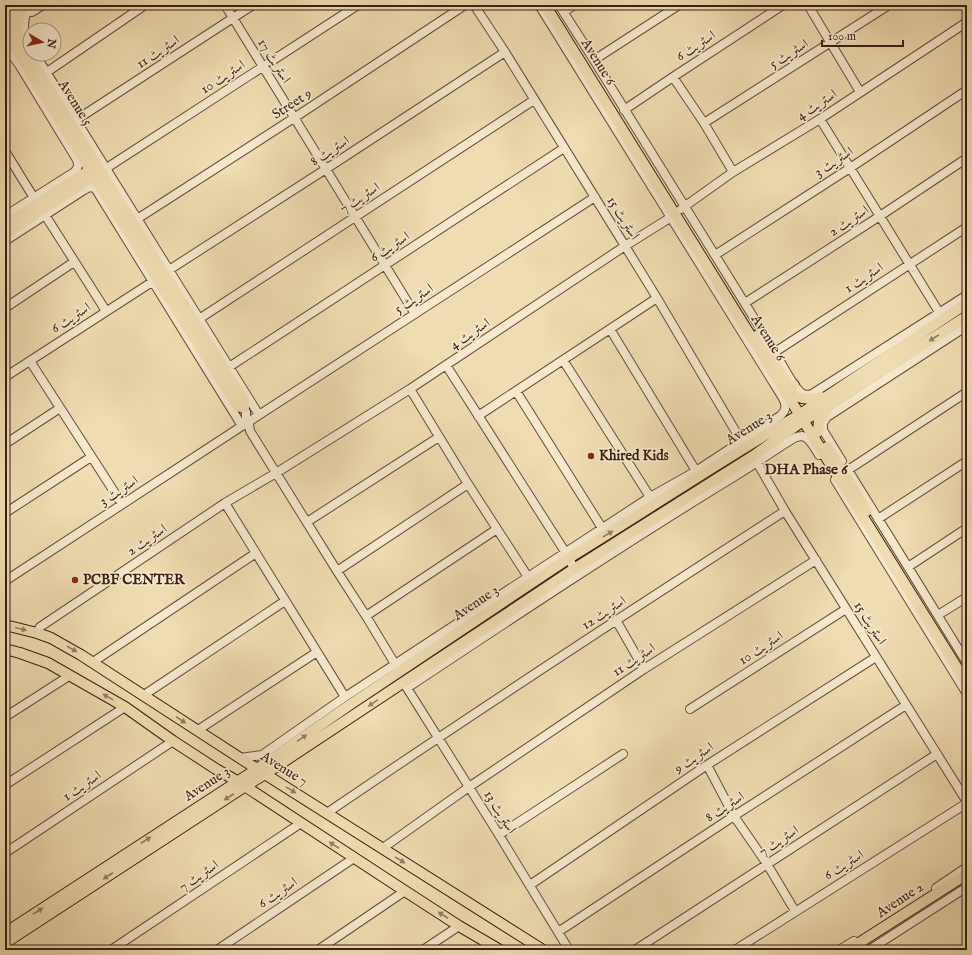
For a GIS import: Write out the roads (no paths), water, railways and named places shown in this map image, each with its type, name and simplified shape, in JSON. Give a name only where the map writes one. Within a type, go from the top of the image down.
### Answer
[{"type":"main road","points":[[10,37],[7,13],[15,5]]},
{"type":"main road","name":"Avenue 6","points":[[545,5],[678,211]]},
{"type":"main road","name":"Avenue 6","points":[[553,5],[967,684]]},
{"type":"main road","points":[[10,37],[18,19],[27,7]]},
{"type":"main road","name":"Avenue 5","points":[[10,37],[18,54],[98,170]]},
{"type":"main road","name":"Avenue 5","points":[[10,37],[98,170]]},
{"type":"main road","points":[[5,234],[83,187],[98,170]]},
{"type":"main road","points":[[98,170],[135,220],[244,401],[244,408],[237,406],[161,290],[100,190],[98,170]]},
{"type":"main road","points":[[5,225],[98,170]]},
{"type":"main road","name":"Avenue 3","points":[[835,401],[941,316],[967,303]]},
{"type":"main road","name":"Avenue 3","points":[[261,771],[277,750],[567,555],[611,532],[699,475],[743,444],[835,401],[967,316]]},
{"type":"main road","points":[[778,427],[789,411],[790,393],[809,400],[835,401]]},
{"type":"main road","points":[[783,436],[800,432],[815,434],[822,415],[835,401]]},
{"type":"main road","name":"Avenue 3","points":[[5,933],[261,771],[574,569],[755,459],[804,416]]},
{"type":"main road","name":"Avenue 6","points":[[822,445],[843,472],[967,673]]},
{"type":"main road","name":"Avenue 7","points":[[5,625],[37,633],[57,641],[93,662],[240,758],[543,950]]},
{"type":"main road","points":[[5,649],[48,663],[125,707],[216,769],[459,926],[500,950]]},
{"type":"main road","name":"Avenue 3","points":[[5,943],[240,784]]},
{"type":"main road","name":"Avenue 2","points":[[848,950],[967,874]]},
{"type":"main road","name":"Avenue 2","points":[[861,950],[967,881]]},
{"type":"street","points":[[27,7],[32,12],[43,5]]},
{"type":"street","points":[[47,72],[146,5]]},
{"type":"street","name":"اسٹریٹ 17","points":[[225,5],[415,314]]},
{"type":"street","name":"اسٹریٹ 11","points":[[76,120],[253,5]]},
{"type":"street","name":"اسٹریٹ 10","points":[[98,170],[263,67],[358,5]]},
{"type":"street","name":"Street 9","points":[[135,220],[294,118],[465,5]]},
{"type":"street","name":"اسٹریٹ 15","points":[[474,5],[505,52],[657,298],[743,444]]},
{"type":"street","points":[[539,5],[678,211],[715,255],[775,352],[790,393]]},
{"type":"street","points":[[574,5],[561,8],[624,110],[678,211]]},
{"type":"street","points":[[594,60],[679,5]]},
{"type":"street","name":"اسٹریٹ 6","points":[[624,110],[783,5]]},
{"type":"street","points":[[808,5],[860,92]]},
{"type":"street","name":"اسٹریٹ 5","points":[[704,124],[888,5]]},
{"type":"street","points":[[25,22],[27,7]]},
{"type":"street","name":"اسٹریٹ 4","points":[[276,473],[446,366],[678,211],[733,172],[820,119],[967,22]]},
{"type":"street","points":[[5,50],[18,63],[78,164],[76,171],[5,216]]},
{"type":"street","name":"اسٹریٹ 8","points":[[169,270],[505,52]]},
{"type":"street","points":[[41,62],[76,120],[98,170]]},
{"type":"street","points":[[673,77],[733,172]]},
{"type":"street","name":"اسٹریٹ 3","points":[[715,255],[967,90]]},
{"type":"street","name":"اسٹریٹ 7","points":[[200,319],[534,100]]},
{"type":"street","points":[[820,119],[941,316]]},
{"type":"street","name":"اسٹریٹ 6","points":[[229,367],[564,148]]},
{"type":"street","points":[[5,151],[34,198]]},
{"type":"street","name":"اسٹریٹ 2","points":[[745,303],[967,158]]},
{"type":"street","points":[[5,241],[45,215],[83,187],[92,187],[100,190],[152,282],[161,290],[366,616],[397,668]]},
{"type":"street","name":"اسٹریٹ 5","points":[[245,424],[595,197]]},
{"type":"street","points":[[45,215],[106,311]]},
{"type":"street","points":[[135,220],[169,270],[259,415]]},
{"type":"street","name":"اسٹریٹ 1","points":[[775,352],[967,227]]},
{"type":"street","points":[[5,308],[74,262]]},
{"type":"street","name":"اسٹریٹ 6","points":[[5,377],[152,282]]},
{"type":"street","points":[[790,393],[806,395],[812,394],[941,316],[967,295]]},
{"type":"street","points":[[478,416],[657,298]]},
{"type":"street","points":[[967,326],[835,401],[830,414],[823,423],[822,445],[967,694]]},
{"type":"street","points":[[610,329],[696,472]]},
{"type":"street","points":[[563,360],[650,497]]},
{"type":"street","points":[[30,361],[122,504]]},
{"type":"street","points":[[446,366],[567,555],[574,569]]},
{"type":"street","points":[[410,389],[468,484],[528,577]]},
{"type":"street","points":[[516,391],[602,528]]},
{"type":"street","points":[[848,470],[967,392]]},
{"type":"street","points":[[240,758],[262,755],[277,750],[345,697],[397,668],[528,577],[567,555],[602,528],[650,497],[743,444],[783,413],[786,407],[784,400],[790,393]]},
{"type":"street","points":[[5,444],[60,408]]},
{"type":"street","points":[[244,408],[246,412],[245,424]]},
{"type":"street","name":"اسٹریٹ 3","points":[[5,581],[245,424]]},
{"type":"street","points":[[755,459],[799,436],[805,437],[810,441],[822,445],[848,470],[967,663]]},
{"type":"street","points":[[307,522],[439,437]]},
{"type":"street","points":[[5,513],[92,457]]},
{"type":"street","name":"اسٹریٹ 15","points":[[755,459],[785,511],[967,802]]},
{"type":"street","name":"اسٹریٹ 13","points":[[568,950],[530,885],[407,688],[755,459]]},
{"type":"street","points":[[878,519],[967,461]]},
{"type":"street","name":"اسٹریٹ 2","points":[[37,633],[40,627],[225,503],[276,473]]},
{"type":"street","points":[[337,571],[468,484]]},
{"type":"street","points":[[225,503],[345,697]]},
{"type":"street","name":"اسٹریٹ 12","points":[[327,813],[616,620],[785,511]]},
{"type":"street","points":[[908,567],[967,528]]},
{"type":"street","points":[[366,616],[497,529]]},
{"type":"street","points":[[93,662],[256,553]]},
{"type":"street","name":"اسٹریٹ 11","points":[[382,848],[469,787],[644,669],[816,560]]},
{"type":"street","points":[[938,615],[967,597]]},
{"type":"street","points":[[144,695],[285,601]]},
{"type":"street","name":"اسٹریٹ 10","points":[[690,709],[846,609]]},
{"type":"street","points":[[616,620],[644,669]]},
{"type":"street","points":[[198,730],[317,652]]},
{"type":"street","name":"اسٹریٹ 9","points":[[530,885],[707,765],[876,657]]},
{"type":"street","points":[[5,717],[69,676]]},
{"type":"street","name":"اسٹریٹ 8","points":[[558,932],[906,705]]},
{"type":"street","points":[[5,785],[125,707]]},
{"type":"street","name":"اسٹریٹ 1","points":[[5,853],[173,741]]},
{"type":"street","points":[[499,835],[623,754]]},
{"type":"street","name":"اسٹریٹ 7","points":[[635,950],[937,754]]},
{"type":"street","points":[[707,765],[734,816],[767,864],[796,911]]},
{"type":"street","name":"اسٹریٹ 6","points":[[736,950],[967,802]]},
{"type":"street","name":"اسٹریٹ 7","points":[[111,950],[301,824]]},
{"type":"street","name":"اسٹریٹ 6","points":[[217,950],[354,858]]},
{"type":"street","points":[[839,950],[923,897],[967,867]]},
{"type":"street","points":[[869,950],[967,887]]},
{"type":"street","points":[[318,950],[405,891]]},
{"type":"street","points":[[423,950],[459,926]]},
{"type":"place","name":"Khired Kids","points":[[591,456]]},
{"type":"place","name":"PCBF CENTER","points":[[75,580]]},
{"type":"district","name":"DHA Phase 6","points":[[806,469]]}]
